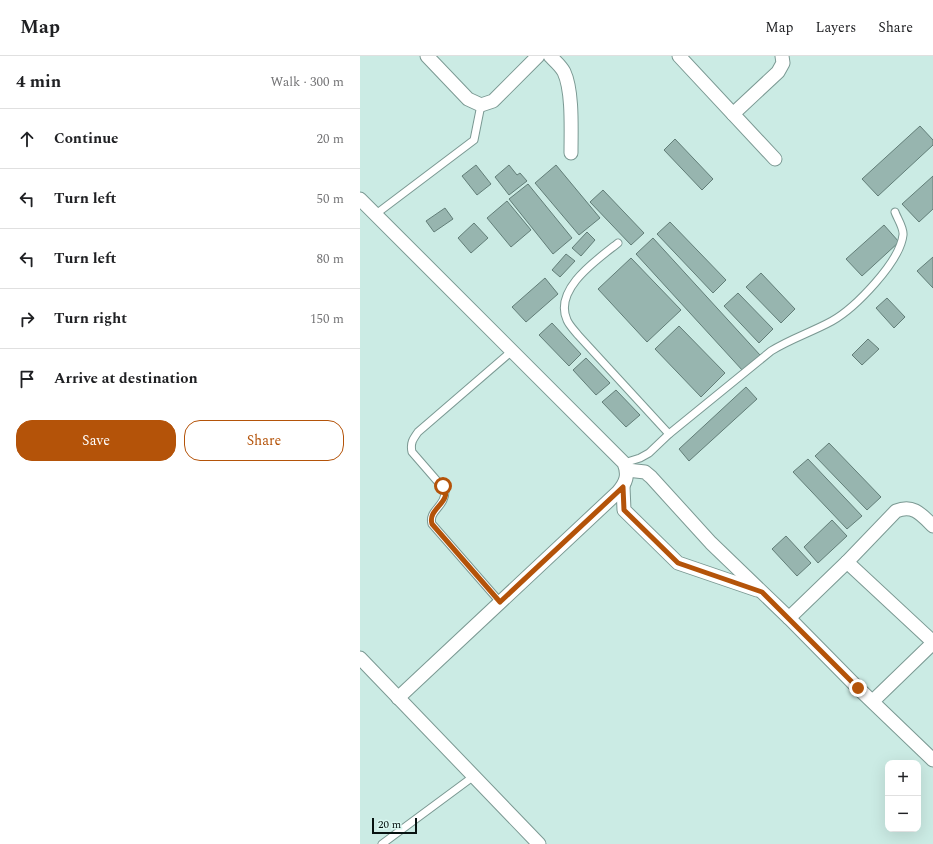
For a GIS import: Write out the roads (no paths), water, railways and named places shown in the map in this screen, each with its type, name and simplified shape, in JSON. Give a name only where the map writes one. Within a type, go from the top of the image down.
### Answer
[{"type":"street","points":[[427,56],[468,99],[481,105],[493,101],[538,56]]},
{"type":"street","points":[[550,56],[561,66],[565,73],[570,99],[571,153]]},
{"type":"street","points":[[679,56],[775,160]]},
{"type":"street","points":[[733,114],[778,72],[783,63],[782,56]]},
{"type":"street","points":[[360,198],[625,466],[645,472],[651,477],[711,543],[933,760]]},
{"type":"street","points":[[398,698],[623,487],[627,478],[625,466]]},
{"type":"street","points":[[623,487],[624,510],[678,563],[762,592]]},
{"type":"street","points":[[789,618],[847,562],[896,511],[904,508],[915,510],[923,515],[933,526]]},
{"type":"street","points":[[847,562],[933,643],[873,701]]},
{"type":"street","points":[[360,658],[539,844]]},
{"type":"lane","points":[[376,214],[474,140],[481,105]]},
{"type":"lane","points":[[625,466],[649,453],[669,434],[771,351],[832,321],[843,314],[870,289],[896,257],[903,234],[895,212]]},
{"type":"lane","points":[[618,243],[580,275],[568,290],[565,307],[567,320],[578,335],[669,434]]},
{"type":"lane","points":[[500,602],[432,524],[431,515],[444,500],[446,490],[412,452],[411,447],[412,439],[418,432],[512,351]]},
{"type":"lane","points":[[382,844],[474,776]]}]
